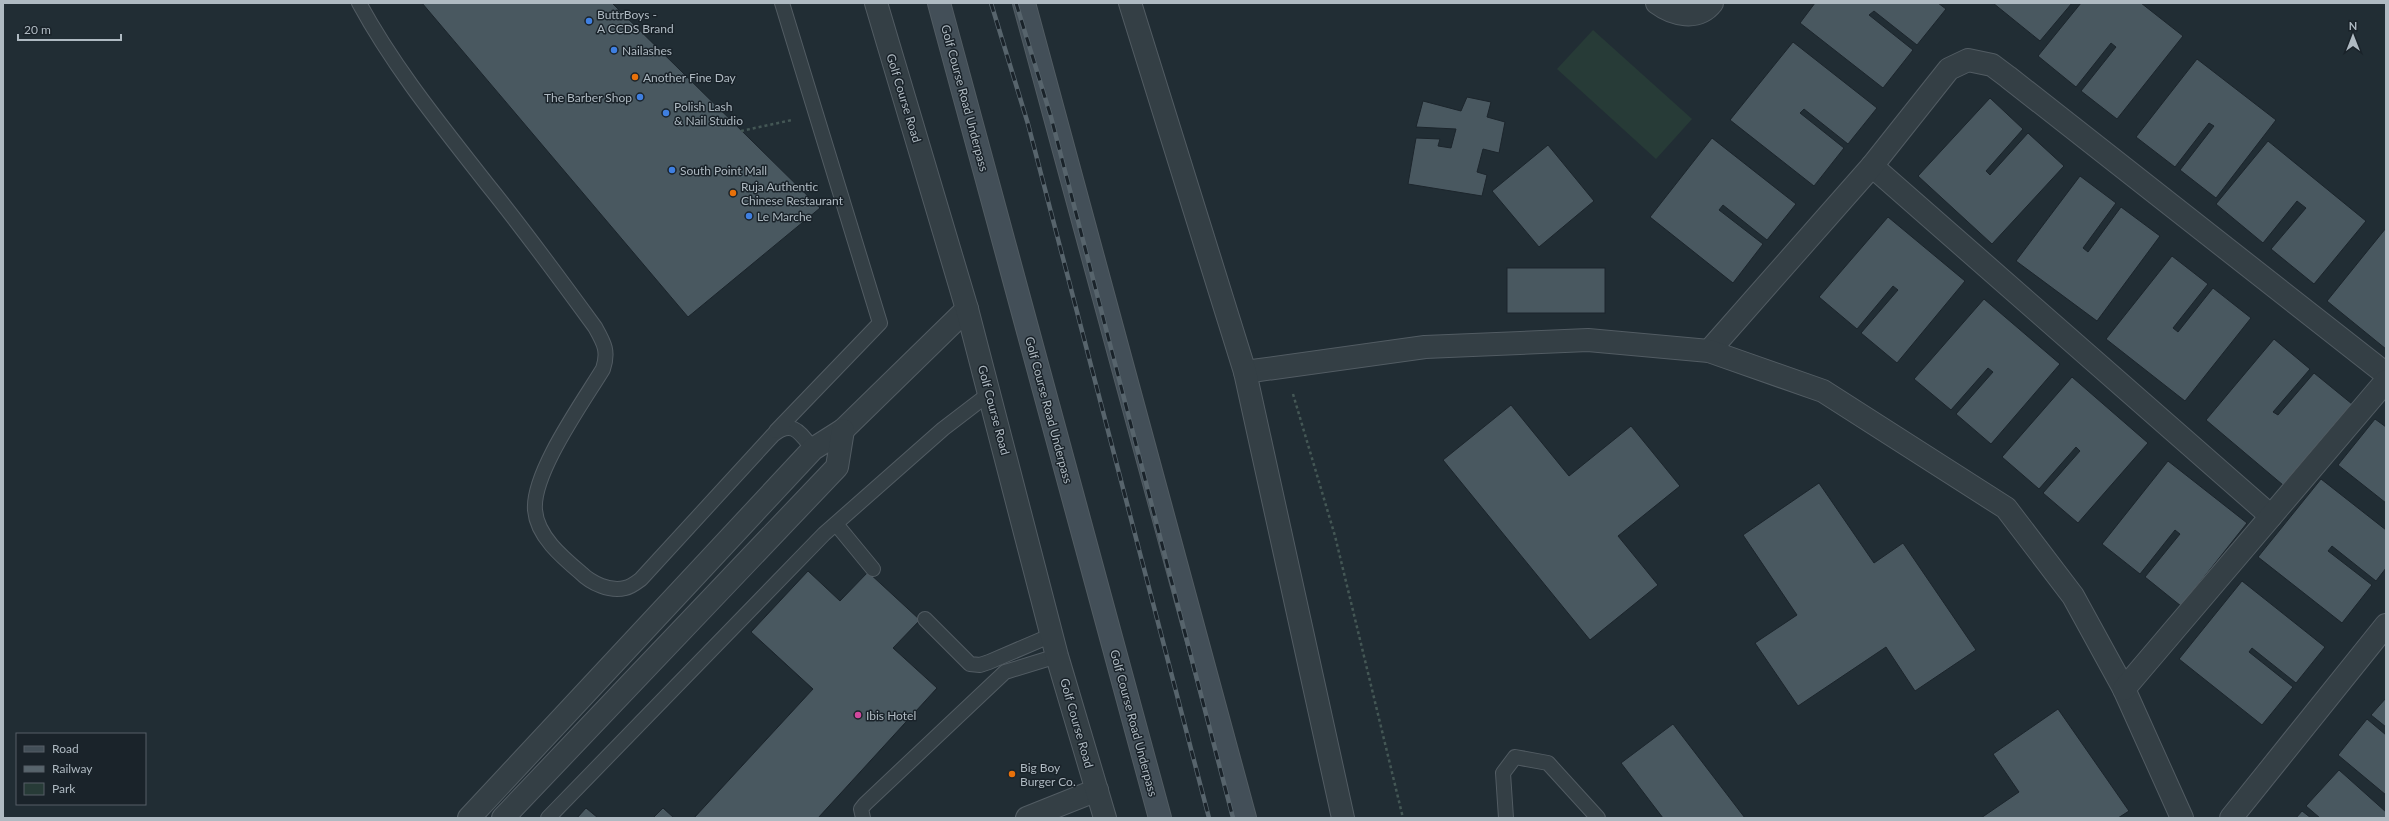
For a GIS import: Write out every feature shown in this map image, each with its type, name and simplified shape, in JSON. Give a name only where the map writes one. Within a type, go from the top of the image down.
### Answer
[{"type":"main road","name":"Golf Course Road Underpass","points":[[939,3],[1160,818]]},
{"type":"main road","points":[[1024,3],[1245,818]]},
{"type":"street","name":"Golf Course Road","points":[[876,3],[967,309],[1055,645],[1105,818]]},
{"type":"street","points":[[1130,3],[1245,372],[1344,818]]},
{"type":"street","points":[[1657,3],[1668,11],[1688,15],[1709,7],[1712,3]]},
{"type":"street","points":[[1709,351],[1872,166],[1949,70],[1968,60],[1992,65],[2386,374]]},
{"type":"street","points":[[1872,166],[2271,516]]},
{"type":"street","points":[[469,818],[812,449],[843,430],[967,309]]},
{"type":"street","points":[[1245,372],[1425,347],[1588,340],[1709,351],[1822,391],[2006,508],[2073,596],[2124,689],[2182,818]]},
{"type":"street","points":[[2124,689],[2386,381]]},
{"type":"street","points":[[503,818],[837,467],[843,430]]},
{"type":"street","points":[[2231,818],[2386,625]]},
{"type":"street","points":[[1027,818],[1097,790]]},
{"type":"lane","points":[[359,3],[381,43],[414,91],[526,233],[595,327],[604,344],[607,356],[604,369],[556,447],[536,495],[535,511],[541,531],[561,556],[587,579],[608,588],[626,588],[641,579],[773,435],[880,323],[782,3]]},
{"type":"lane","points":[[548,818],[836,524],[943,429],[990,393]]},
{"type":"lane","points":[[773,435],[781,428],[789,427],[798,431],[812,449]]},
{"type":"lane","points":[[836,524],[873,569]]},
{"type":"lane","points":[[925,618],[970,664],[980,665],[1055,645]]},
{"type":"lane","points":[[863,818],[860,809],[1006,672],[1055,645]]},
{"type":"lane","points":[[1506,818],[1503,773],[1515,757],[1548,763],[1598,818]]},
{"type":"path","points":[[741,131],[816,115]]},
{"type":"path","points":[[1285,367],[1335,536],[1403,818]]},
{"type":"green space","points":[[1593,30],[1692,119],[1656,159],[1557,69]]},
{"type":"building","name":"South Point Mall","points":[[422,3],[612,3],[820,208],[688,317]]},
{"type":"building","points":[[1815,3],[1938,3],[1946,9],[1917,45],[1874,11],[1869,15],[1913,50],[1883,88],[1800,23]]},
{"type":"building","points":[[1993,3],[2072,3],[2040,41]]},
{"type":"building","points":[[2081,3],[2141,3],[2183,36],[2117,119],[2081,91],[2116,47],[2111,43],[2076,87],[2038,56]]},
{"type":"building","points":[[1793,42],[1877,108],[1848,144],[1804,109],[1800,113],[1844,148],[1814,186],[1730,120]]},
{"type":"building","points":[[2197,59],[2276,120],[2216,198],[2180,170],[2214,126],[2209,123],[2175,167],[2136,137]]},
{"type":"building","points":[[1467,97],[1491,102],[1487,117],[1505,122],[1499,153],[1483,149],[1477,172],[1487,175],[1482,196],[1408,184],[1416,138],[1440,139],[1438,146],[1451,148],[1456,129],[1416,127],[1423,101],[1461,111]]},
{"type":"building","points":[[1990,98],[2023,129],[1986,171],[1990,175],[2028,133],[2064,166],[1992,244],[1918,176]]},
{"type":"building","points":[[1712,138],[1796,204],[1767,240],[1723,205],[1719,210],[1763,244],[1733,283],[1650,217]]},
{"type":"building","points":[[2268,141],[2366,221],[2314,284],[2271,249],[2306,208],[2297,201],[2263,243],[2216,204]]},
{"type":"building","points":[[1548,145],[1594,201],[1539,247],[1492,191]]},
{"type":"building","points":[[2080,176],[2116,203],[2083,248],[2088,252],[2121,207],[2160,236],[2097,321],[2016,261]]},
{"type":"building","points":[[1888,217],[1965,281],[1897,363],[1861,333],[1898,290],[1893,286],[1857,329],[1819,297]]},
{"type":"building","points":[[2386,228],[2386,349],[2327,301]]},
{"type":"building","points":[[2172,256],[2208,284],[2173,328],[2178,332],[2213,288],[2251,318],[2185,401],[2106,339]]},
{"type":"building","points":[[1507,268],[1605,268],[1605,313],[1507,313]]},
{"type":"building","points":[[1984,299],[2060,364],[1991,444],[1956,414],[1993,372],[1988,368],[1951,410],[1914,379]]},
{"type":"building","points":[[2274,339],[2310,369],[2273,412],[2278,415],[2314,373],[2352,404],[2283,485],[2206,420]]},
{"type":"building","points":[[2072,377],[2148,443],[2078,523],[2043,493],[2080,451],[2076,447],[2039,489],[2002,457]]},
{"type":"building","points":[[1511,405],[1569,476],[1631,426],[1680,486],[1618,536],[1658,585],[1590,640],[1443,460]]},
{"type":"building","points":[[2375,419],[2386,427],[2386,503],[2338,465]]},
{"type":"building","points":[[2168,461],[2247,523],[2181,606],[2145,577],[2180,534],[2175,530],[2140,574],[2102,544]]},
{"type":"building","points":[[2321,479],[2386,530],[2386,568],[2376,581],[2332,546],[2328,551],[2372,585],[2342,623],[2258,557]]},
{"type":"building","points":[[1819,483],[1874,563],[1903,543],[1976,650],[1915,691],[1886,647],[1798,706],[1755,643],[1797,615],[1743,535]]},
{"type":"building","points":[[808,571],[840,601],[868,572],[920,620],[893,648],[937,688],[818,818],[694,818],[813,689],[751,632]]},
{"type":"building","points":[[808,571],[840,601],[868,572],[920,620],[893,648],[937,688],[818,818],[694,818],[813,689],[751,632]]},
{"type":"building","points":[[2242,581],[2325,647],[2296,683],[2252,648],[2249,652],[2293,687],[2262,725],[2179,659]]},
{"type":"building","points":[[2386,698],[2386,727],[2371,715]]},
{"type":"building","points":[[2058,709],[2129,811],[2118,818],[1981,818],[2019,792],[1993,754]]},
{"type":"building","points":[[2367,719],[2386,735],[2386,795],[2338,755]]},
{"type":"building","points":[[1673,724],[1745,818],[1663,818],[1621,763]]},
{"type":"building","points":[[2339,770],[2386,812],[2386,818],[2320,818],[2306,806]]},
{"type":"building","points":[[586,808],[598,818],[577,818]]},
{"type":"building","points":[[586,808],[598,818],[577,818]]},
{"type":"building","points":[[663,808],[674,818],[653,818]]},
{"type":"building","points":[[663,808],[674,818],[653,818]]},
{"type":"building","points":[[2302,811],[2311,818],[2296,818]]},
{"type":"railway","points":[[991,3],[1028,124],[1209,818]]},
{"type":"railway","points":[[1016,3],[1051,117],[1233,818]]},
{"type":"place","name":"ButtrBoys - A CCDS Brand","points":[[589,21]]},
{"type":"place","name":"Nailashes","points":[[614,50]]},
{"type":"place","name":"Another Fine Day","points":[[635,77]]},
{"type":"place","name":"The Barber Shop","points":[[640,97]]},
{"type":"place","name":"Polish Lash & Nail Studio","points":[[666,113]]},
{"type":"place","name":"South Point Mall","points":[[672,170]]},
{"type":"place","name":"Ruja Authentic Chinese Restaurant","points":[[733,193]]},
{"type":"place","name":"Le Marche","points":[[749,216]]},
{"type":"place","name":"Ibis Hotel","points":[[858,715]]},
{"type":"place","name":"Big Boy Burger Co.","points":[[1012,774]]}]
